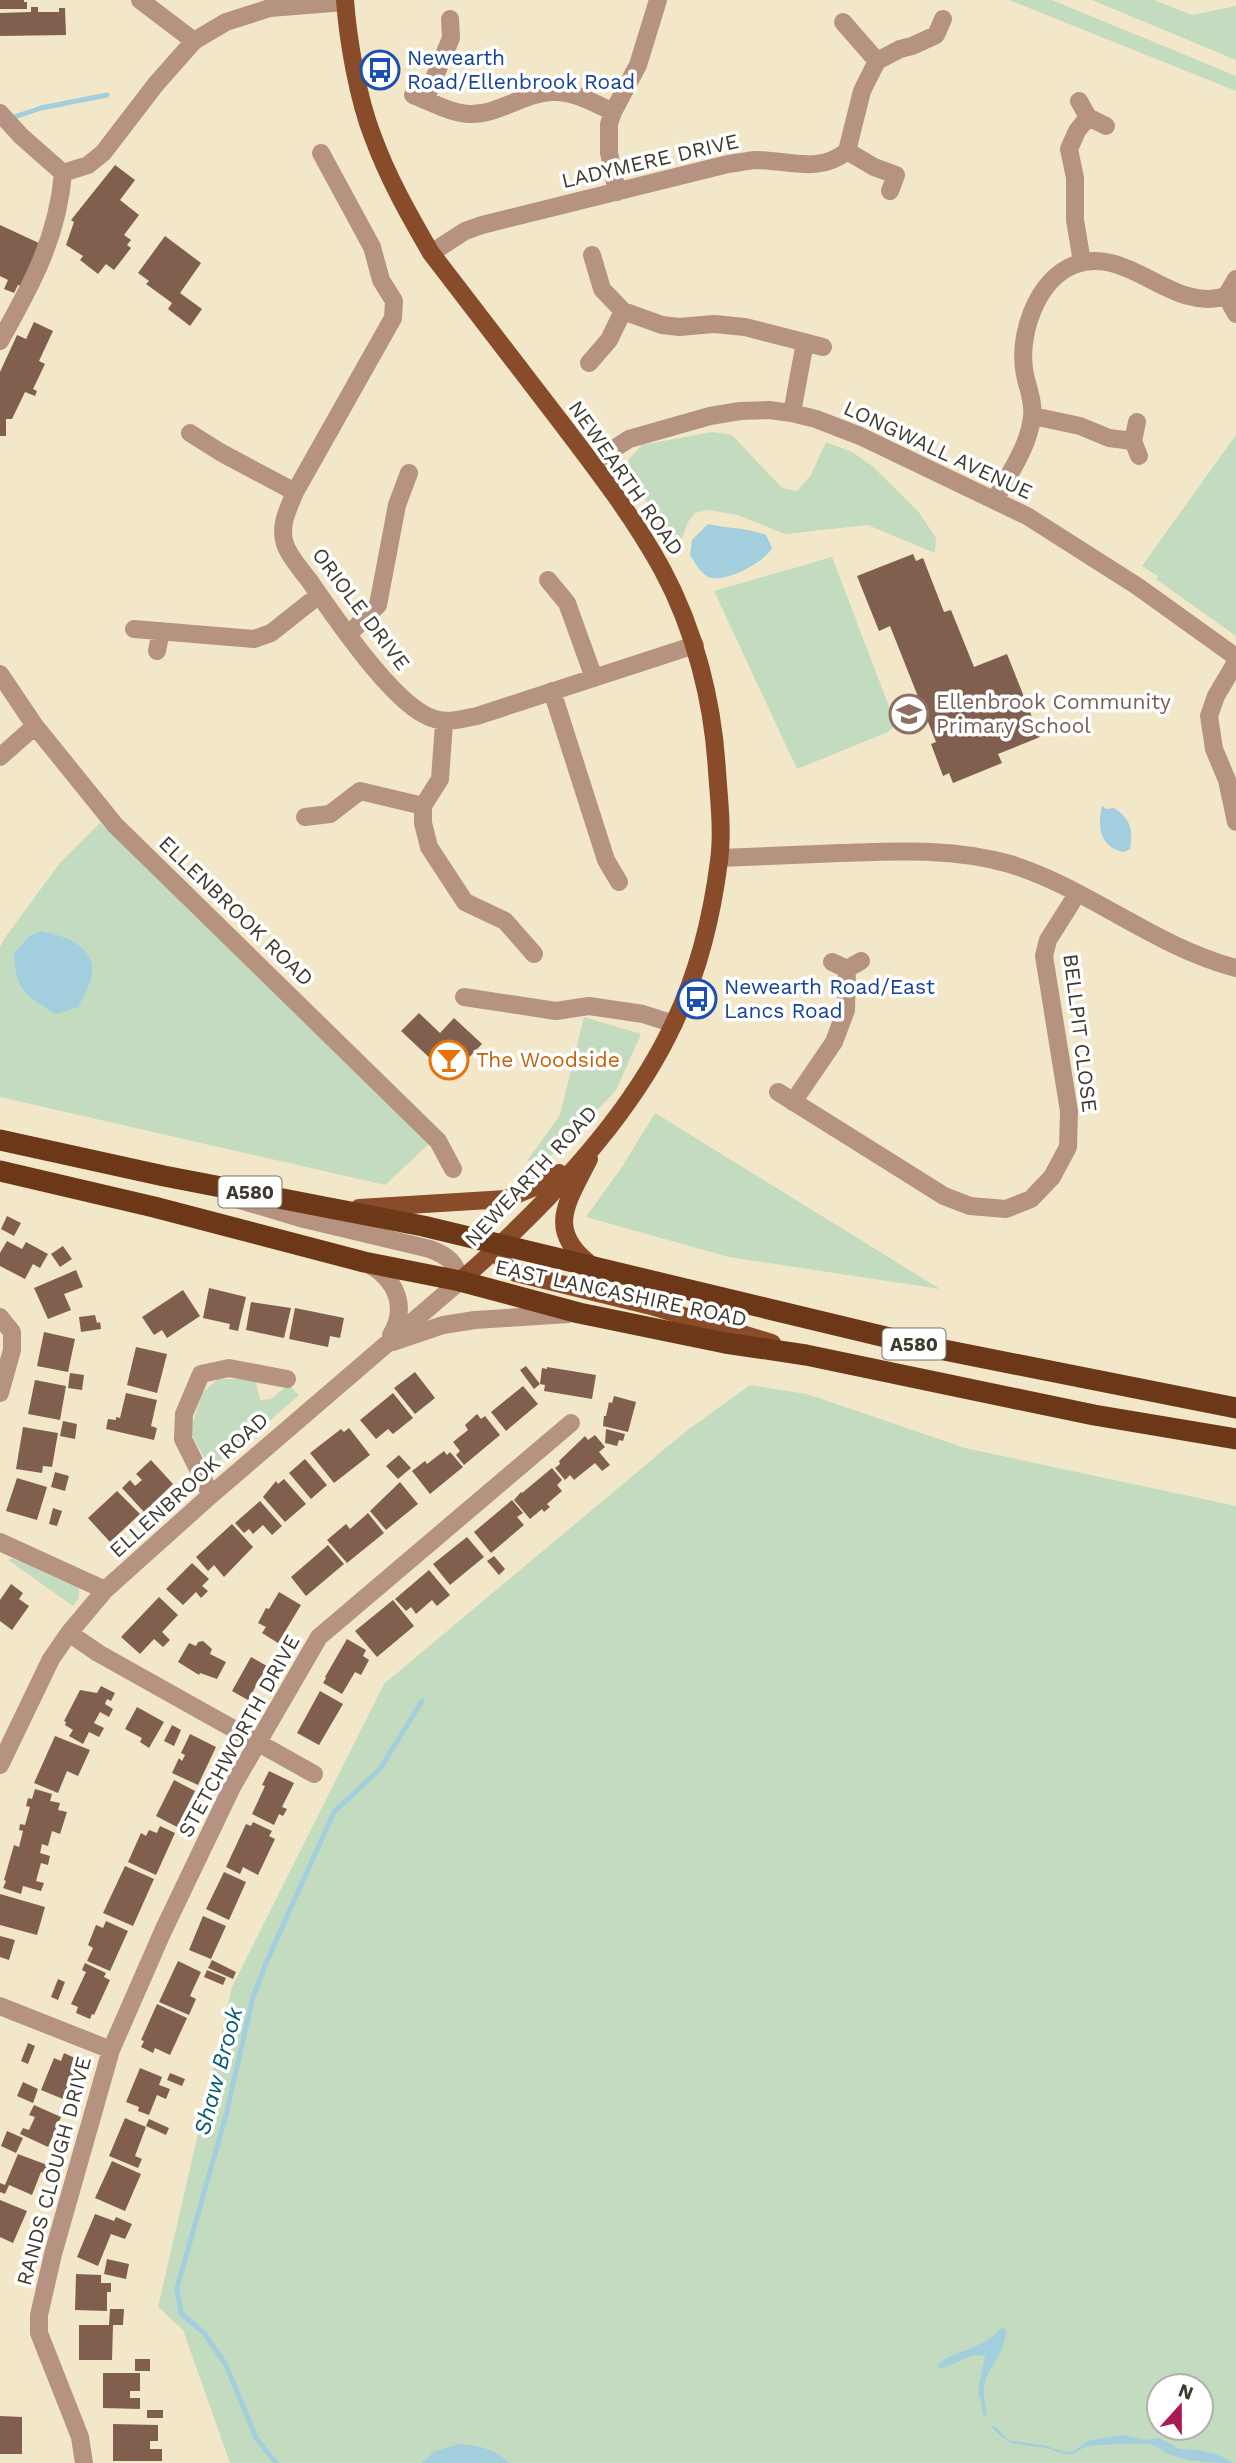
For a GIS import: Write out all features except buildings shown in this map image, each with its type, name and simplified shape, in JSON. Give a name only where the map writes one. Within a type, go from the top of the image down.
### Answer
[{"type":"highway","name":"EAST LANCASHIRE ROAD","points":[[0,1140],[164,1176],[423,1226],[919,1345],[1236,1408]]},
{"type":"highway","name":"EAST LANCASHIRE ROAD","points":[[0,1171],[154,1207],[364,1262],[460,1281],[579,1313],[725,1343],[806,1355],[1094,1415],[1236,1439]]},
{"type":"main road","name":"NEWEARTH ROAD","points":[[345,1],[359,84],[372,135],[407,211],[432,253],[592,463],[662,568],[695,645],[716,752],[720,858],[708,926],[687,993],[674,1024],[638,1085],[597,1143],[500,1246],[460,1281]]},
{"type":"main road","points":[[338,1209],[506,1199],[547,1182],[597,1143]]},
{"type":"main road","points":[[596,1268],[573,1249],[562,1225],[570,1197],[597,1143]]},
{"type":"main road","points":[[500,1246],[500,1258],[506,1268],[516,1273],[685,1315],[806,1355]]},
{"type":"street","points":[[140,0],[194,41]]},
{"type":"street","points":[[617,192],[608,136],[613,112],[638,65],[658,0]]},
{"type":"street","points":[[63,173],[88,165],[103,153],[156,84],[194,41],[226,22],[270,4],[345,1]]},
{"type":"street","points":[[450,19],[451,38],[438,69],[419,97],[456,113],[483,113],[542,93],[553,92],[576,96],[613,112]]},
{"type":"street","points":[[890,191],[895,175],[874,167],[847,151],[859,101],[877,61],[936,35],[943,19]]},
{"type":"street","points":[[843,22],[877,61]]},
{"type":"street","points":[[1079,101],[1088,117],[1106,126]]},
{"type":"street","points":[[0,113],[21,136],[63,173]]},
{"type":"street","points":[[1082,262],[1074,220],[1075,178],[1069,149],[1077,131],[1088,117]]},
{"type":"street","name":"LADYMERE DRIVE","points":[[432,253],[465,231],[482,225],[728,164],[754,160],[816,166],[829,163],[847,151]]},
{"type":"street","name":"ORIOLE DRIVE","points":[[321,153],[372,247],[381,280],[394,300],[393,318],[295,492],[283,522],[285,545],[319,595],[400,697],[424,715],[444,723]]},
{"type":"street","points":[[0,341],[39,268],[51,239],[61,204],[63,173]]},
{"type":"street","points":[[593,255],[603,289],[620,318]]},
{"type":"street","points":[[995,500],[1023,447],[1033,416],[1023,351],[1027,330],[1042,292],[1052,279],[1066,268],[1082,262],[1113,263],[1181,295],[1219,299],[1226,296],[1236,279]]},
{"type":"street","points":[[1226,296],[1236,314]]},
{"type":"street","points":[[620,318],[689,327],[730,324],[822,347]]},
{"type":"street","points":[[589,363],[609,340],[620,318]]},
{"type":"street","points":[[792,413],[805,342]]},
{"type":"street","name":"LONGWALL AVENUE","points":[[592,463],[628,439],[710,416],[740,411],[792,413],[816,419],[860,436],[1027,516],[1112,569],[1236,657]]},
{"type":"street","points":[[1033,416],[1080,426],[1136,448],[1136,422]]},
{"type":"street","points":[[190,433],[295,492]]},
{"type":"street","points":[[349,634],[378,605],[397,505],[409,474]]},
{"type":"street","points":[[548,580],[567,603],[594,678]]},
{"type":"street","points":[[134,629],[254,639],[263,637],[319,595]]},
{"type":"street","points":[[157,651],[161,631]]},
{"type":"street","points":[[534,954],[505,922],[466,902],[429,847],[423,823],[423,806],[440,779],[444,723],[477,716],[695,645]]},
{"type":"street","points":[[1236,663],[1216,696],[1209,716],[1214,749],[1227,779],[1236,822]]},
{"type":"street","name":"ELLENBROOK ROAD","points":[[0,674],[35,726],[115,825],[438,1141],[453,1170]]},
{"type":"street","points":[[552,691],[606,860],[619,882]]},
{"type":"street","points":[[0,757],[35,726]]},
{"type":"street","points":[[305,817],[330,814],[360,791],[423,806]]},
{"type":"street","points":[[720,858],[891,851],[973,855],[1011,865],[1077,894],[1203,959],[1236,968]]},
{"type":"street","name":"BELLPIT CLOSE","points":[[847,964],[846,1010],[834,1042],[785,1097],[944,1196],[970,1206],[1006,1209],[1031,1199],[1052,1177],[1068,1147],[1069,1111],[1044,956],[1048,940],[1077,894]]},
{"type":"street","points":[[464,997],[556,1011],[589,1006],[643,1014],[674,1024]]},
{"type":"street","points":[[164,1176],[304,1219],[430,1249],[447,1256],[457,1267],[460,1281]]},
{"type":"street","points":[[364,1262],[390,1280],[396,1291],[400,1316],[386,1344]]},
{"type":"street","name":"ELLENBROOK ROAD","points":[[2,1754],[40,1680],[69,1633],[105,1590],[460,1281]]},
{"type":"street","points":[[386,1344],[443,1325],[475,1320],[579,1313]]},
{"type":"street","points":[[0,1317],[12,1332],[12,1350],[0,1393]]},
{"type":"street","points":[[211,1495],[183,1440],[184,1414],[201,1374],[229,1368],[287,1379]]},
{"type":"street","name":"STETCHWORTH DRIVE","points":[[111,2050],[163,1931],[256,1742],[319,1637],[570,1423]]},
{"type":"street","points":[[0,1542],[105,1590]]},
{"type":"street","points":[[69,1633],[98,1653],[314,1774]]},
{"type":"street","points":[[0,2007],[111,2050]]},
{"type":"street","name":"RANDS CLOUGH DRIVE","points":[[84,2463],[80,2437],[39,2333],[39,2315],[53,2254],[111,2050]]},
{"type":"green space","points":[[1009,0],[1052,0],[1236,76],[1236,91]]},
{"type":"green space","points":[[1092,0],[1154,0],[1192,15],[1236,6],[1236,60]]},
{"type":"green space","points":[[712,432],[732,435],[782,488],[797,491],[811,475],[826,442],[852,452],[871,465],[918,511],[936,538],[935,553],[868,525],[785,534],[738,515],[708,510],[695,513],[688,522],[678,549],[634,483],[628,469],[629,459],[642,445]]},
{"type":"green space","points":[[1236,435],[1236,636],[1142,566]]},
{"type":"green space","points":[[832,557],[896,725],[888,732],[797,769],[714,591]]},
{"type":"green space","points":[[100,823],[431,1142],[385,1185],[0,1097],[0,947],[60,863]]},
{"type":"green space","points":[[584,1017],[641,1034],[616,1090],[579,1130],[548,1158],[527,1161],[560,1115]]},
{"type":"green space","points":[[655,1113],[940,1289],[729,1257],[586,1217],[622,1167]]},
{"type":"green space","points":[[218,1379],[255,1379],[260,1400],[271,1399],[288,1385],[299,1395],[233,1453],[209,1466],[190,1432],[202,1393]]},
{"type":"green space","points":[[750,1385],[807,1394],[965,1448],[1236,1506],[1236,2463],[230,2463],[183,2330],[158,2307],[232,1987],[384,1684],[685,1432]]},
{"type":"green space","points":[[12,1558],[79,1588],[79,1598],[73,1606],[8,1560]]},
{"type":"water","points":[[708,524],[766,535],[772,548],[753,565],[733,575],[708,577],[690,555],[692,540]]},
{"type":"water","points":[[1102,806],[1107,809],[1114,808],[1124,816],[1131,830],[1130,849],[1124,852],[1116,850],[1105,841],[1100,828]]},
{"type":"water","points":[[41,931],[71,940],[86,952],[91,960],[90,982],[78,1007],[56,1014],[29,996],[20,984],[14,953],[30,936]]},
{"type":"water","points":[[1002,2327],[1007,2331],[1004,2344],[985,2384],[987,2414],[984,2417],[978,2391],[985,2356],[973,2356],[945,2367],[939,2368],[937,2365],[988,2340]]},
{"type":"water","points":[[994,2425],[1008,2440],[1047,2446],[1064,2452],[1074,2451],[1087,2441],[1123,2435],[1145,2442],[1166,2442],[1179,2449],[1217,2454],[1233,2463],[1188,2460],[1145,2444],[1089,2446],[1073,2454],[1065,2454],[1012,2442],[1005,2439],[992,2427]]},
{"type":"water","points":[[459,2444],[486,2449],[509,2463],[422,2463],[435,2451]]},
{"type":"waterway","points":[[11,118],[41,108],[107,95]]},
{"type":"waterway","name":"Shaw Brook","points":[[276,2463],[256,2438],[226,2365],[204,2333],[181,2313],[177,2288],[226,2115],[253,1997],[266,1963],[334,1812],[380,1769],[422,1701]]},
{"type":"place","name":"Newearth Road/Ellenbrook Road","points":[[380,70]]},
{"type":"place","name":"Ellenbrook Community Primary School","points":[[909,714]]},
{"type":"place","name":"Newearth Road/East Lancs Road","points":[[697,999]]},
{"type":"place","name":"The Woodside","points":[[449,1060]]}]
